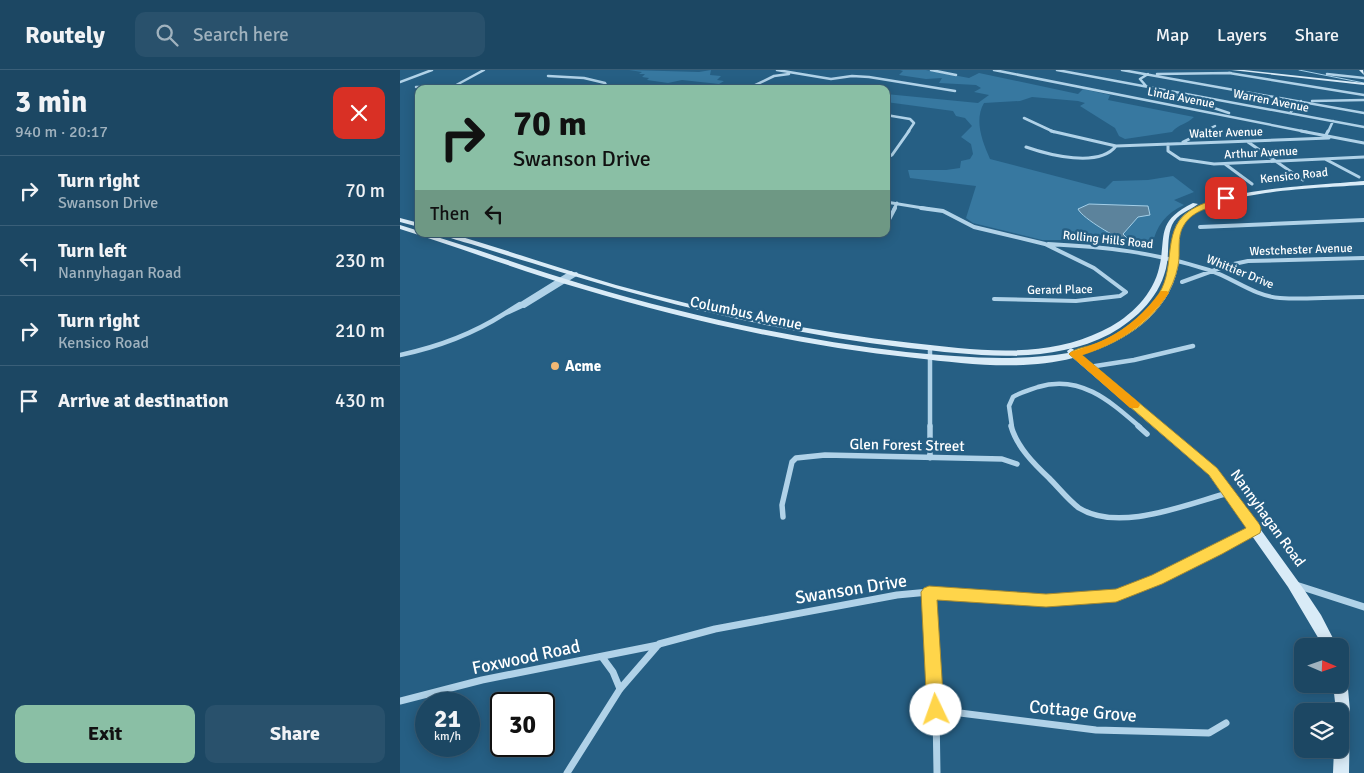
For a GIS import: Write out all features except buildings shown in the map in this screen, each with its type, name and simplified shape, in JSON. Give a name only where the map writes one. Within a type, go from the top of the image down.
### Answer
[{"type":"street","points":[[400,82],[432,70]]},
{"type":"street","points":[[456,85],[484,70]]},
{"type":"street","points":[[778,70],[833,79],[852,76],[869,77],[955,91]]},
{"type":"street","points":[[931,70],[956,75]]},
{"type":"street","name":"Linda Avenue","points":[[994,70],[1364,142]]},
{"type":"street","name":"Warren Avenue","points":[[1057,70],[1364,127]]},
{"type":"street","points":[[1122,70],[1364,113]]},
{"type":"street","points":[[1211,70],[1364,84]]},
{"type":"street","points":[[1361,70],[1364,74]]},
{"type":"street","points":[[1252,121],[1149,87],[1140,79],[1147,74],[1232,72],[1364,95]]},
{"type":"street","points":[[756,85],[777,75],[802,74]]},
{"type":"street","points":[[1327,74],[1364,78]]},
{"type":"street","points":[[548,76],[595,80],[606,85]]},
{"type":"street","points":[[1299,101],[1364,100]]},
{"type":"street","points":[[1290,113],[1299,101]]},
{"type":"street","points":[[890,116],[910,119],[914,123],[890,157]]},
{"type":"street","points":[[1024,118],[1042,127],[1093,142],[1116,146],[1114,150],[1107,154],[1085,158],[1063,156],[1026,147]]},
{"type":"street","points":[[1326,135],[1334,122]]},
{"type":"street","points":[[1180,144],[1214,126]]},
{"type":"street","name":"Walter Avenue","points":[[1116,146],[1338,137]]},
{"type":"street","points":[[1248,141],[1303,180]]},
{"type":"street","name":"Arthur Avenue","points":[[1168,144],[1170,153],[1180,159],[1203,164],[1364,157]]},
{"type":"street","points":[[1324,159],[1362,180]]},
{"type":"street","points":[[1225,164],[1252,184]]},
{"type":"street","name":"Kensico Road","points":[[1071,350],[1106,332],[1134,314],[1155,286],[1169,257],[1179,226],[1189,214],[1209,204],[1245,195],[1362,180]]},
{"type":"street","name":"Kensico Road","points":[[1071,350],[1100,346],[1118,338],[1144,318],[1157,304],[1168,287],[1169,257],[1165,236],[1170,222],[1182,211],[1202,201],[1239,193],[1362,180]]},
{"type":"street","name":"Rolling Hills Road","points":[[890,202],[943,210],[974,227],[1044,244],[1105,247],[1169,257]]},
{"type":"street","points":[[890,217],[897,203]]},
{"type":"street","points":[[400,220],[415,224]]},
{"type":"street","points":[[1200,227],[1364,220]]},
{"type":"street","name":"Columbus Avenue","points":[[400,227],[415,232]]},
{"type":"street","name":"Columbus Avenue","points":[[432,237],[563,280],[653,306],[772,334],[857,349],[929,352]]},
{"type":"street","name":"Columbus Avenue","points":[[456,237],[574,274],[657,297],[793,328],[929,352],[1009,362],[1041,360],[1071,350]]},
{"type":"street","name":"Rolling Hills Road","points":[[1044,244],[1094,268],[1114,281],[1126,292],[1125,294]]},
{"type":"street","name":"Whittier Drive","points":[[1169,257],[1212,271],[1257,292],[1279,298],[1364,298]]},
{"type":"street","name":"Westchester Avenue","points":[[1182,282],[1248,261],[1364,258]]},
{"type":"street","points":[[400,355],[432,349],[458,341],[574,274]]},
{"type":"street","name":"Gerard Place","points":[[994,299],[1076,301],[1125,294]]},
{"type":"street","points":[[1088,367],[1134,360],[1193,346]]},
{"type":"street","name":"Nannyhagan Road","points":[[1071,350],[1088,367],[1213,472],[1230,492],[1294,584],[1319,623],[1326,638]]},
{"type":"street","points":[[929,352],[930,458]]},
{"type":"street","points":[[1147,434],[1108,400],[1091,388],[1078,384],[1036,386],[1014,396],[1009,404],[1012,430],[1017,441],[1039,469],[1079,508],[1091,513],[1129,517],[1230,492]]},
{"type":"street","name":"Glen Forest Street","points":[[783,517],[782,505],[792,462],[796,458],[825,455],[1002,459],[1017,464]]},
{"type":"street","name":"Swanson Drive","points":[[659,644],[715,629],[778,616],[897,595],[929,592],[1046,600],[1116,596],[1218,550],[1255,529]]},
{"type":"street","points":[[1294,584],[1364,607]]},
{"type":"street","points":[[929,592],[936,710],[937,773]]},
{"type":"street","points":[[567,773],[620,689],[659,644]]},
{"type":"street","name":"Foxwood Road","points":[[400,701],[482,680],[659,644]]},
{"type":"street","points":[[602,657],[613,672],[620,689]]},
{"type":"street","points":[[1341,693],[1342,773]]},
{"type":"street","name":"Cottage Grove","points":[[936,710],[1096,730],[1209,733],[1226,723]]},
{"type":"shaded area","points":[[629,70],[699,72],[711,70],[710,75],[721,76],[717,80],[724,81],[719,84],[682,80],[668,83],[647,80],[649,78],[642,77],[645,74],[639,74],[642,72]]},
{"type":"shaded area","points":[[900,70],[926,70],[969,78],[979,73],[1078,94],[1083,89],[1110,95],[1108,100],[1194,117],[1172,132],[1125,139],[1119,136],[1115,128],[1080,106],[1085,103],[1032,97],[1020,101],[984,103],[979,123],[984,145],[990,159],[1105,189],[1113,181],[1148,180],[1173,176],[1194,192],[1174,200],[1184,205],[1167,216],[1156,232],[1152,246],[1145,249],[1080,240],[1042,240],[973,223],[966,218],[976,186],[910,178],[908,170],[960,168],[961,161],[970,159],[973,154],[971,144],[961,137],[972,126],[965,118],[956,116],[953,111],[890,103],[890,94],[978,103],[989,95],[974,92],[981,88],[976,85],[939,83],[942,78],[926,79],[899,75],[903,71]]},
{"type":"shaded area","points":[[1089,204],[1148,206],[1150,215],[1138,217],[1123,234],[1131,242],[1129,243],[1093,223],[1078,209]]},
{"type":"waterway","points":[[1299,70],[1364,83]]},
{"type":"slow traffic","points":[[1134,405],[1074,354],[1118,338],[1151,311],[1164,293]]},
{"type":"place","name":"Acme","points":[[555,366]]},
{"type":"route","points":[[936,710],[929,592],[1046,600],[1116,596],[1218,550],[1255,529],[1230,492],[1213,472],[1180,442],[1099,377],[1074,354],[1118,338],[1147,315],[1168,287],[1173,271],[1175,240],[1180,223],[1189,214],[1201,207],[1226,198]]}]
